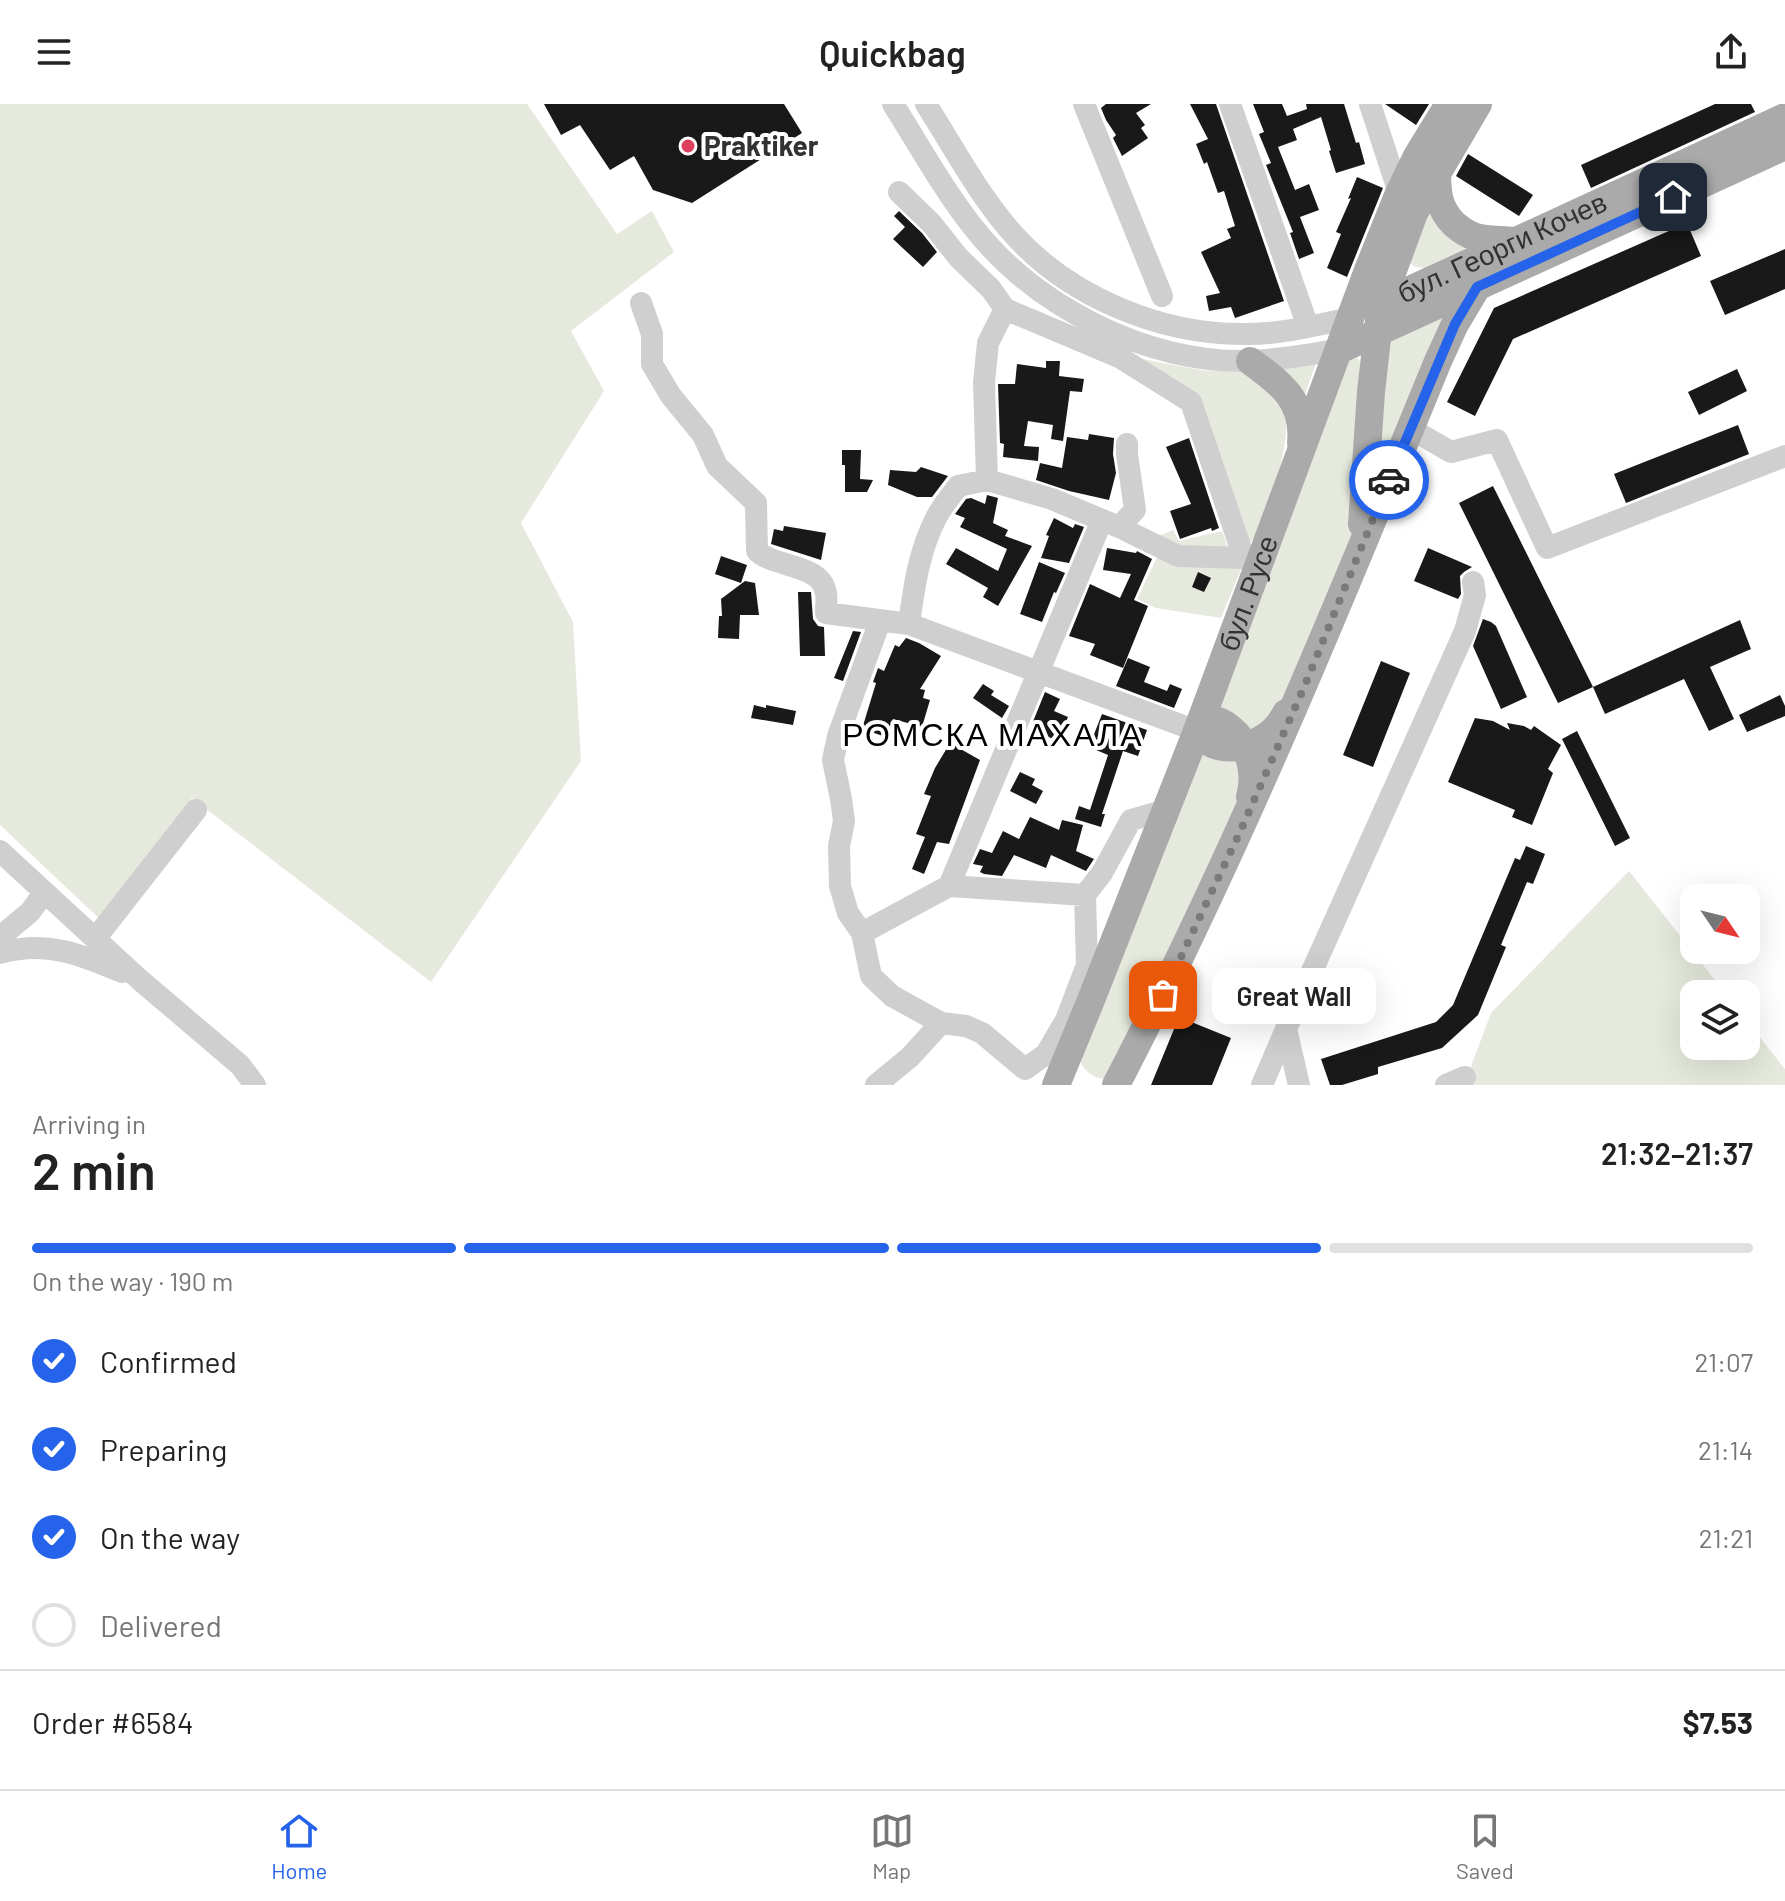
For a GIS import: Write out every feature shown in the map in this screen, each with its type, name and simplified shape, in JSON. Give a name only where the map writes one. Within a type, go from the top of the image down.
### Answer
[{"type":"main road","name":"бул. Русе","points":[[1068,1079],[1197,731],[1252,560],[1300,457],[1399,193],[1417,156],[1449,104]]},
{"type":"main road","points":[[1356,561],[1363,516],[1381,303],[1414,213],[1478,104]]},
{"type":"main road","name":"бул. Георги Кочев","points":[[1351,318],[1785,117]]},
{"type":"main road","name":"бул. Георги Кочев","points":[[1339,350],[1785,146]]},
{"type":"main road","points":[[1437,170],[1442,209],[1456,225],[1478,238],[1516,241]]},
{"type":"main road","points":[[1116,1085],[1163,995],[1240,832],[1305,685],[1455,324],[1477,287]]},
{"type":"main road","points":[[1250,361],[1272,376],[1289,393],[1296,406],[1302,430],[1300,457]]},
{"type":"main road","points":[[1245,745],[1275,729],[1305,685]]},
{"type":"main road","points":[[1197,731],[1209,721],[1217,721],[1245,745],[1253,785],[1240,832]]},
{"type":"street","points":[[893,104],[973,227],[1009,266],[1042,292],[1086,319],[1124,337],[1185,355],[1250,361],[1339,350]]},
{"type":"street","points":[[926,104],[999,218],[1032,253],[1070,282],[1132,313],[1207,332],[1266,333],[1351,318]]},
{"type":"street","points":[[1084,104],[1162,296]]},
{"type":"street","points":[[1230,104],[1308,327]]},
{"type":"street","points":[[1370,104],[1399,193]]},
{"type":"street","points":[[899,192],[991,289],[1005,309],[1119,357],[1191,402],[1252,560],[1178,556],[1052,499],[987,480],[958,486],[937,515],[923,547],[909,624]]},
{"type":"street","points":[[641,303],[652,334],[652,364],[671,396],[703,435],[717,466],[756,503],[757,551],[764,558],[802,569],[816,577],[826,591],[826,613],[909,624],[1197,731]]},
{"type":"street","points":[[987,480],[984,382],[988,343],[1005,309]]},
{"type":"street","points":[[1411,429],[1451,452],[1497,440],[1547,548],[1785,456]]},
{"type":"street","points":[[1127,444],[1135,510],[1155,545]]},
{"type":"street","points":[[949,886],[1037,673],[1111,524],[1135,510]]},
{"type":"street","points":[[1262,1085],[1465,631],[1475,595],[1473,582]]},
{"type":"street","points":[[880,621],[838,736],[833,760],[844,821],[839,846],[840,886],[848,913],[862,933],[871,976],[892,996],[941,1023],[966,1026],[982,1033],[1025,1069],[1046,1054],[1066,1020],[1087,965],[1085,895],[1102,873],[1131,820],[1166,810]]},
{"type":"street","points":[[95,939],[196,810]]},
{"type":"street","points":[[0,851],[140,980],[240,1065],[255,1085]]},
{"type":"street","points":[[862,933],[949,886],[1085,895]]},
{"type":"street","points":[[0,937],[30,912],[44,893]]},
{"type":"street","points":[[0,953],[19,947],[68,951],[140,980]]},
{"type":"street","points":[[876,1085],[910,1057],[941,1023]]},
{"type":"street","points":[[1286,1029],[1299,1085]]},
{"type":"street","points":[[1446,1085],[1465,1077],[1464,1085]]},
{"type":"shaded area","points":[[0,104],[527,104],[617,234],[652,211],[674,252],[571,331],[604,391],[521,523],[573,622],[581,761],[431,982],[192,798],[104,923],[0,825]]},
{"type":"shaded area","points":[[1426,206],[1469,247],[1424,268],[1410,263]]},
{"type":"shaded area","points":[[1439,315],[1443,319],[1378,476],[1388,346],[1392,339]]},
{"type":"shaded area","points":[[1123,355],[1203,370],[1246,372],[1262,384],[1277,402],[1284,413],[1286,425],[1282,459],[1271,498],[1251,542],[1244,542],[1199,404]]},
{"type":"shaded area","points":[[1355,355],[1360,361],[1351,544],[1277,714],[1252,736],[1217,709],[1349,360]]},
{"type":"shaded area","points":[[1316,363],[1304,398],[1273,366]]},
{"type":"shaded area","points":[[1173,530],[1179,541],[1222,531],[1227,545],[1242,567],[1221,618],[1156,608],[1137,599],[1158,555],[1159,536]]},
{"type":"shaded area","points":[[1199,754],[1237,757],[1242,793],[1196,903],[1104,1079],[1100,1078],[1086,1070],[1080,1060]]},
{"type":"shaded area","points":[[1629,871],[1680,936],[1680,964],[1702,964],[1715,980],[1680,980],[1680,1060],[1760,1060],[1760,1038],[1785,1069],[1785,1085],[1464,1085],[1491,1013]]},
{"type":"building","name":"Praktiker","points":[[544,104],[784,104],[802,133],[692,203],[653,190],[634,156],[610,170],[580,125],[561,135]]},
{"type":"building","points":[[1106,104],[1151,104],[1136,113],[1145,125],[1141,128],[1148,138],[1122,156],[1113,138],[1116,135],[1101,108]]},
{"type":"building","points":[[1190,104],[1216,104],[1284,301],[1235,318],[1231,307],[1209,311],[1206,296],[1220,293],[1201,252],[1231,238],[1227,229],[1235,226],[1224,191],[1218,193],[1207,162],[1204,164],[1196,144],[1208,139]]},
{"type":"building","points":[[1253,104],[1282,104],[1287,116],[1307,109],[1306,104],[1344,104],[1356,143],[1359,142],[1365,164],[1336,173],[1321,117],[1293,129],[1297,140],[1278,147],[1295,190],[1309,184],[1319,210],[1300,217],[1314,253],[1299,259],[1290,233],[1293,232],[1266,165],[1271,163],[1259,134],[1264,132]]},
{"type":"building","points":[[1385,104],[1429,104],[1416,125]]},
{"type":"building","points":[[1715,104],[1751,104],[1755,112],[1591,188],[1581,165]]},
{"type":"building","points":[[1468,154],[1533,195],[1519,216],[1456,176]]},
{"type":"building","points":[[1357,177],[1383,188],[1347,277],[1327,268],[1341,234],[1336,232]]},
{"type":"building","points":[[899,211],[937,252],[923,267],[893,239],[905,227],[894,216]]},
{"type":"building","points":[[1687,223],[1701,256],[1513,339],[1475,416],[1447,402],[1494,308]]},
{"type":"building","points":[[1785,249],[1785,289],[1725,315],[1710,281]]},
{"type":"building","points":[[1046,361],[1060,361],[1059,376],[1084,379],[1082,392],[1070,391],[1063,441],[1051,439],[1053,425],[1028,421],[1024,446],[1039,447],[1038,461],[1003,457],[998,384],[1015,384],[1017,364],[1046,368]]},
{"type":"building","points":[[1737,369],[1747,391],[1699,415],[1688,392]]},
{"type":"building","points":[[1738,425],[1749,454],[1626,503],[1614,474]]},
{"type":"building","points":[[1089,434],[1114,438],[1116,473],[1109,500],[1036,480],[1040,463],[1062,468],[1067,437],[1088,440]]},
{"type":"building","points":[[1189,438],[1219,528],[1180,539],[1170,511],[1191,504],[1166,447]]},
{"type":"building","points":[[842,450],[861,450],[860,479],[873,480],[867,492],[845,492]]},
{"type":"building","points":[[921,467],[948,476],[932,497],[917,497],[888,485],[890,470],[916,472]]},
{"type":"building","points":[[1493,486],[1593,687],[1558,703],[1459,503]]},
{"type":"building","points":[[987,495],[998,498],[993,523],[1008,530],[1005,536],[1032,546],[998,606],[983,597],[988,588],[946,564],[956,548],[998,571],[1007,549],[960,527],[965,518],[955,514],[966,499],[985,504]]},
{"type":"building","points":[[1054,518],[1073,528],[1075,524],[1084,527],[1069,563],[1041,558]]},
{"type":"building","points":[[784,526],[826,533],[821,560],[771,544],[774,529],[783,531]]},
{"type":"building","points":[[1107,548],[1137,551],[1152,559],[1134,600],[1148,606],[1123,668],[1090,655],[1095,644],[1069,636],[1090,584],[1120,598],[1131,574],[1103,570]]},
{"type":"building","points":[[1428,548],[1472,567],[1460,576],[1461,594],[1458,599],[1414,581]]},
{"type":"building","points":[[721,556],[747,565],[741,583],[715,574]]},
{"type":"building","points":[[1039,562],[1065,573],[1042,622],[1020,614]]},
{"type":"building","points":[[1198,572],[1211,578],[1204,592],[1192,587]]},
{"type":"building","points":[[745,581],[755,583],[759,615],[740,615],[739,639],[718,638],[721,599]]},
{"type":"building","points":[[798,592],[811,592],[813,619],[818,626],[824,627],[825,656],[800,656]]},
{"type":"building","points":[[1483,619],[1496,626],[1527,697],[1501,709],[1473,646]]},
{"type":"building","points":[[1740,620],[1751,649],[1710,667],[1734,719],[1709,731],[1684,679],[1605,714],[1593,687]]},
{"type":"building","points":[[853,631],[861,632],[843,681],[834,678]]},
{"type":"building","points":[[906,638],[941,656],[920,689],[925,690],[923,698],[930,700],[922,727],[893,719],[886,737],[862,729],[878,668],[884,671],[895,645],[899,647]]},
{"type":"building","points":[[1128,658],[1150,667],[1144,682],[1167,691],[1170,684],[1182,689],[1174,708],[1116,686]]},
{"type":"building","points":[[1381,661],[1410,673],[1373,767],[1343,755]]},
{"type":"building","points":[[983,684],[994,691],[991,695],[1009,706],[1002,718],[973,698]]},
{"type":"building","points":[[1045,692],[1060,699],[1054,711],[1068,717],[1058,741],[1030,729]]},
{"type":"building","points":[[1780,695],[1785,716],[1747,732],[1739,715]]},
{"type":"building","points":[[754,705],[796,711],[793,725],[751,718]]},
{"type":"building","points":[[1102,714],[1147,730],[1138,756],[1123,751],[1102,814],[1105,814],[1101,827],[1075,819],[1079,806],[1090,810],[1108,755],[1089,747]]},
{"type":"building","points":[[1475,718],[1493,721],[1510,730],[1507,723],[1531,730],[1534,726],[1561,745],[1548,769],[1553,773],[1532,825],[1512,817],[1515,810],[1448,782]]},
{"type":"building","points":[[1577,731],[1630,838],[1615,846],[1562,739]]},
{"type":"building","points":[[950,743],[980,760],[949,844],[937,842],[924,874],[912,869],[925,837],[916,834],[931,796],[924,794]]},
{"type":"building","points":[[1020,772],[1035,779],[1032,785],[1043,791],[1036,804],[1010,791]]},
{"type":"building","points":[[1030,817],[1059,830],[1062,820],[1083,825],[1076,851],[1094,859],[1086,871],[1051,855],[1046,868],[1014,855],[1002,876],[980,872],[983,866],[973,864],[980,849],[992,853],[1003,831],[1019,839]]},
{"type":"building","points":[[1526,846],[1545,854],[1533,884],[1527,882],[1501,945],[1506,947],[1478,1015],[1442,1048],[1378,1067],[1378,1074],[1342,1085],[1330,1085],[1321,1059],[1436,1022],[1453,1005],[1515,858],[1520,860]]},
{"type":"building","points":[[1179,1017],[1231,1038],[1212,1085],[1151,1085]]},
{"type":"way so far","points":[[1163,995],[1305,685],[1389,480]]},
{"type":"place","name":"Praktiker","points":[[688,146]]},
{"type":"place","name":"Great Wall","points":[[1163,995]]},
{"type":"district","name":"РОМСКА МАХАЛА","points":[[993,735]]},
{"type":"route","points":[[1389,480],[1438,361],[1477,287],[1673,197]]}]
